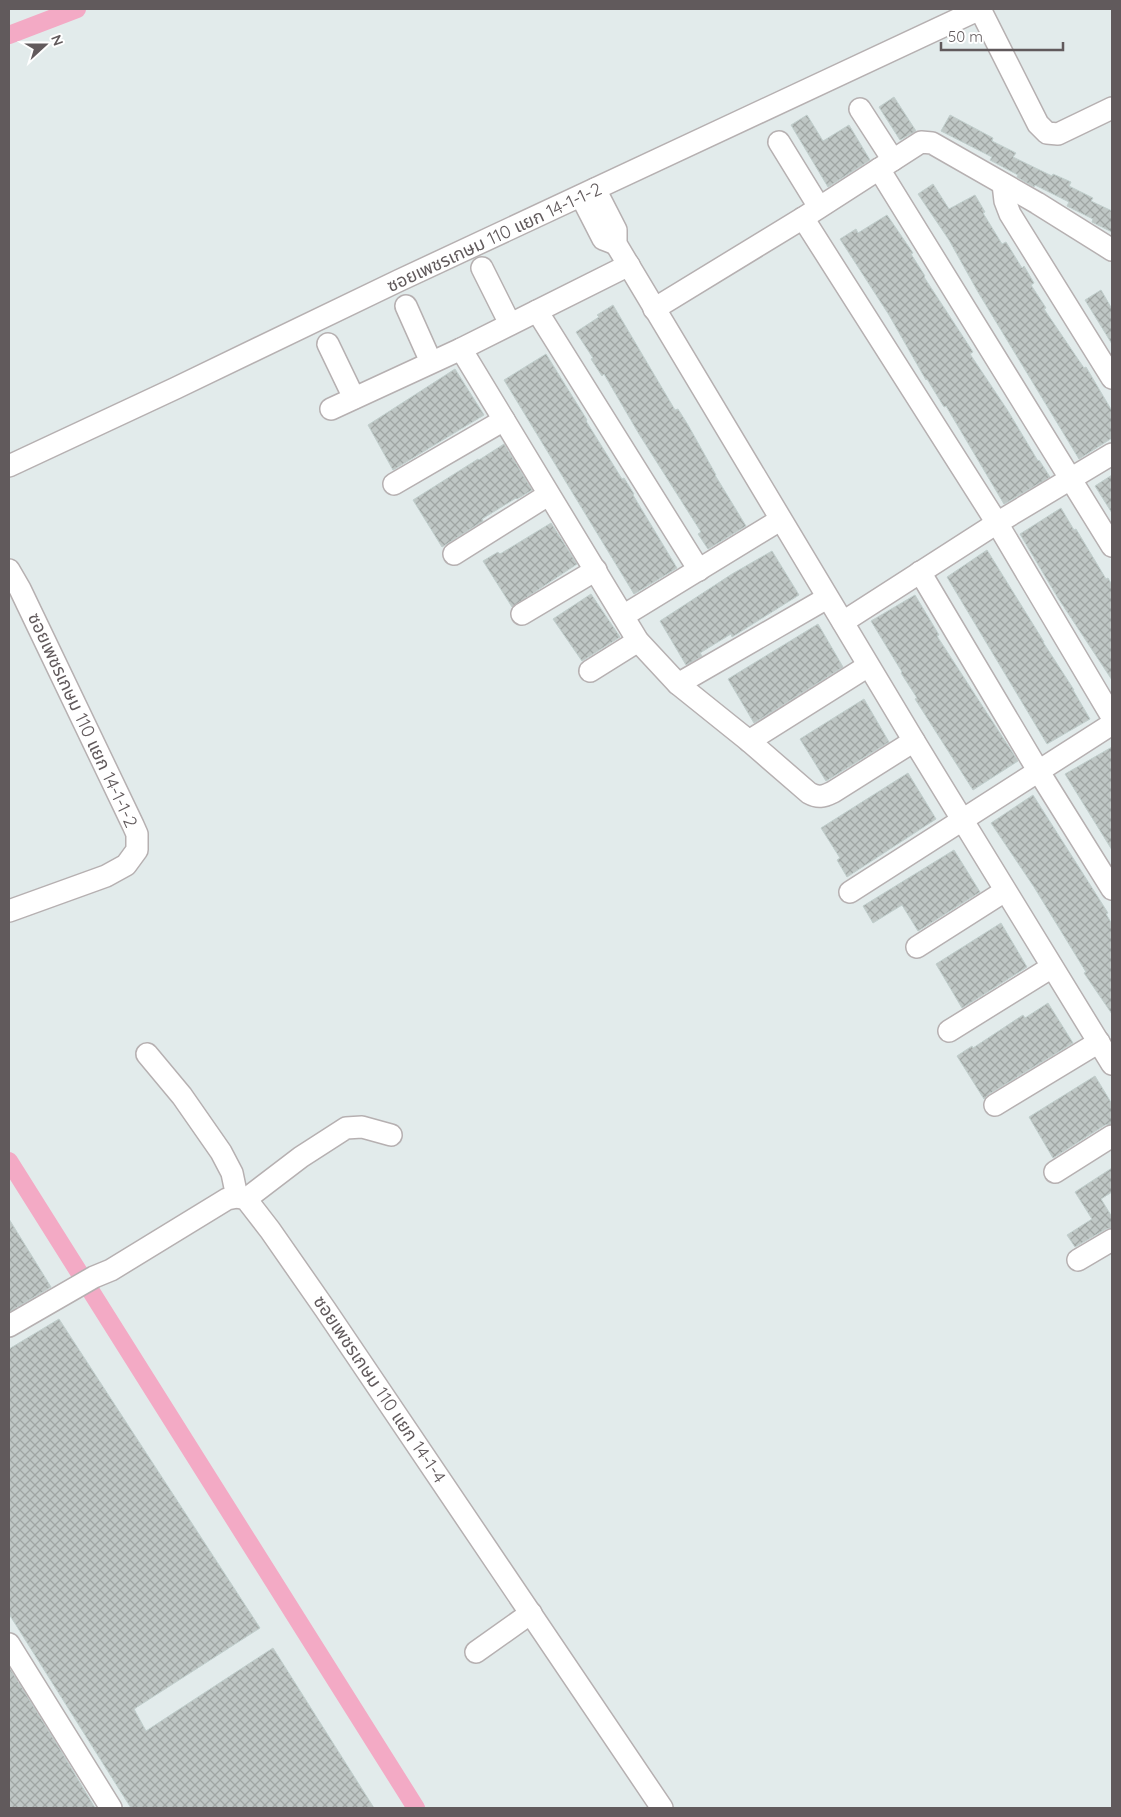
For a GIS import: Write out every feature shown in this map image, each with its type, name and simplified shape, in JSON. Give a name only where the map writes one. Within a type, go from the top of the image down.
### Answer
[{"type":"street","points":[[980,9],[1038,124],[1047,133],[1058,134],[1112,108]]},
{"type":"street","name":"ซอยเพชรเกษม 110 แยก 14-1-1-2","points":[[9,466],[980,9]]},
{"type":"street","points":[[860,108],[886,164],[1112,546]]},
{"type":"street","points":[[779,142],[811,212],[1112,717]]},
{"type":"street","points":[[654,309],[922,142],[932,143],[1004,184],[1112,250]]},
{"type":"street","points":[[1004,184],[1005,201],[1010,214],[1112,378]]},
{"type":"street","points":[[588,192],[616,230],[616,244],[654,309],[914,742],[1112,1064]]},
{"type":"street","points":[[331,409],[461,349],[629,265]]},
{"type":"street","points":[[482,268],[510,324]]},
{"type":"street","points":[[406,306],[431,362]]},
{"type":"street","points":[[537,311],[699,570]]},
{"type":"street","points":[[328,344],[354,398]]},
{"type":"street","points":[[461,349],[638,641],[678,684],[749,741],[809,793],[817,797],[825,797],[914,742]]},
{"type":"street","points":[[394,484],[504,420]]},
{"type":"street","points":[[843,622],[997,523],[1112,454]]},
{"type":"street","points":[[454,554],[548,495]]},
{"type":"street","points":[[623,616],[780,520]]},
{"type":"street","name":"ซอยเพชรเกษม 110 แยก 14-1-1-2","points":[[9,570],[24,597],[134,825],[138,842],[137,850],[131,860],[119,870],[9,911]]},
{"type":"street","points":[[522,614],[596,570]]},
{"type":"street","points":[[920,572],[1039,772],[1112,889]]},
{"type":"street","points":[[678,684],[827,598]]},
{"type":"street","points":[[590,671],[638,641]]},
{"type":"street","points":[[749,741],[868,666]]},
{"type":"street","points":[[850,892],[1112,724]]},
{"type":"street","points":[[917,947],[1005,891]]},
{"type":"street","points":[[949,1031],[1052,967]]},
{"type":"street","points":[[995,1105],[1099,1042]]},
{"type":"street","points":[[147,1054],[182,1096],[221,1152],[232,1173],[241,1198]]},
{"type":"street","points":[[9,1326],[86,1281],[112,1270],[227,1199],[241,1198],[346,1128],[362,1127],[391,1135]]},
{"type":"street","points":[[1054,1172],[1112,1136]]},
{"type":"street","name":"ซอยเพชรเกษม 110 แยก 14-1-4","points":[[241,1198],[270,1230],[325,1309],[662,1808]]},
{"type":"street","points":[[1078,1260],[1112,1240]]},
{"type":"street","points":[[476,1652],[531,1613]]},
{"type":"street","points":[[9,1644],[111,1808]]},
{"type":"building","points":[[894,97],[916,131],[900,140],[879,107]]},
{"type":"building","points":[[807,115],[823,141],[849,125],[870,160],[828,187],[791,125]]},
{"type":"building","points":[[950,115],[993,138],[992,141],[1016,153],[1013,157],[1052,176],[1053,174],[1071,182],[1069,186],[1093,198],[1091,201],[1112,211],[1112,232],[1092,222],[1093,219],[1067,206],[1069,202],[1035,185],[1034,187],[1017,177],[1018,175],[990,160],[992,157],[941,131]]},
{"type":"building","points":[[933,184],[949,209],[975,195],[985,212],[983,213],[1002,244],[1006,242],[1022,268],[1024,266],[1034,283],[1031,285],[1046,308],[1044,309],[1084,368],[1086,367],[1112,411],[1112,438],[1079,459],[978,292],[949,240],[918,194]]},
{"type":"building","points":[[887,215],[913,253],[911,254],[924,277],[973,352],[970,354],[1050,477],[1004,504],[946,406],[944,407],[926,380],[889,315],[840,239],[856,229],[858,233]]},
{"type":"building","points":[[1101,290],[1112,309],[1112,344],[1085,300]]},
{"type":"building","points":[[613,305],[675,410],[678,409],[688,425],[746,526],[708,549],[698,534],[701,532],[639,434],[604,374],[602,376],[591,359],[593,358],[576,332]]},
{"type":"building","points":[[546,354],[622,479],[624,478],[634,494],[677,568],[634,594],[504,380]]},
{"type":"building","points":[[455,369],[484,415],[393,470],[368,425]]},
{"type":"building","points":[[504,444],[532,490],[482,519],[483,521],[442,547],[413,500]]},
{"type":"building","points":[[1112,475],[1112,513],[1095,486]]},
{"type":"building","points":[[1061,508],[1106,579],[1108,578],[1112,585],[1112,680],[1058,598],[1020,534]]},
{"type":"building","points":[[551,523],[577,564],[512,607],[483,561],[498,552],[500,554]]},
{"type":"building","points":[[987,550],[1090,719],[1047,744],[947,577]]},
{"type":"building","points":[[772,551],[799,595],[732,637],[731,634],[700,653],[702,656],[686,665],[660,621],[732,574]]},
{"type":"building","points":[[591,594],[620,637],[582,661],[553,619]]},
{"type":"building","points":[[915,595],[939,635],[937,636],[1018,761],[973,790],[915,699],[917,698],[871,621]]},
{"type":"building","points":[[818,624],[843,667],[754,723],[728,679]]},
{"type":"building","points":[[864,699],[889,742],[826,781],[800,739]]},
{"type":"building","points":[[1112,747],[1112,850],[1065,774]]},
{"type":"building","points":[[908,773],[936,819],[847,877],[837,860],[840,858],[821,828]]},
{"type":"building","points":[[1033,795],[1108,913],[1106,914],[1112,924],[1112,1014],[1084,973],[1086,972],[1034,887],[991,823]]},
{"type":"building","points":[[954,850],[980,892],[918,931],[902,905],[873,923],[863,906]]},
{"type":"building","points":[[1001,923],[1027,967],[962,1008],[936,964]]},
{"type":"building","points":[[1048,1003],[1073,1043],[989,1094],[984,1099],[957,1056],[972,1046],[973,1048],[1023,1015],[1025,1018]]},
{"type":"building","points":[[1095,1076],[1112,1104],[1112,1124],[1105,1125],[1053,1158],[1029,1117]]},
{"type":"building","points":[[1112,1168],[1112,1192],[1101,1199],[1112,1217],[1112,1228],[1106,1229],[1075,1247],[1067,1235],[1092,1219],[1075,1192]]},
{"type":"building","points":[[9,1219],[51,1287],[9,1312]]},
{"type":"building","points":[[59,1319],[260,1628],[134,1709],[146,1731],[273,1648],[374,1808],[131,1808],[9,1614],[9,1349]]},
{"type":"building","points":[[9,1667],[61,1751],[95,1808],[9,1808]]},
{"type":"waterway","points":[[9,35],[77,9]]},
{"type":"waterway","points":[[9,1161],[416,1808]]}]
